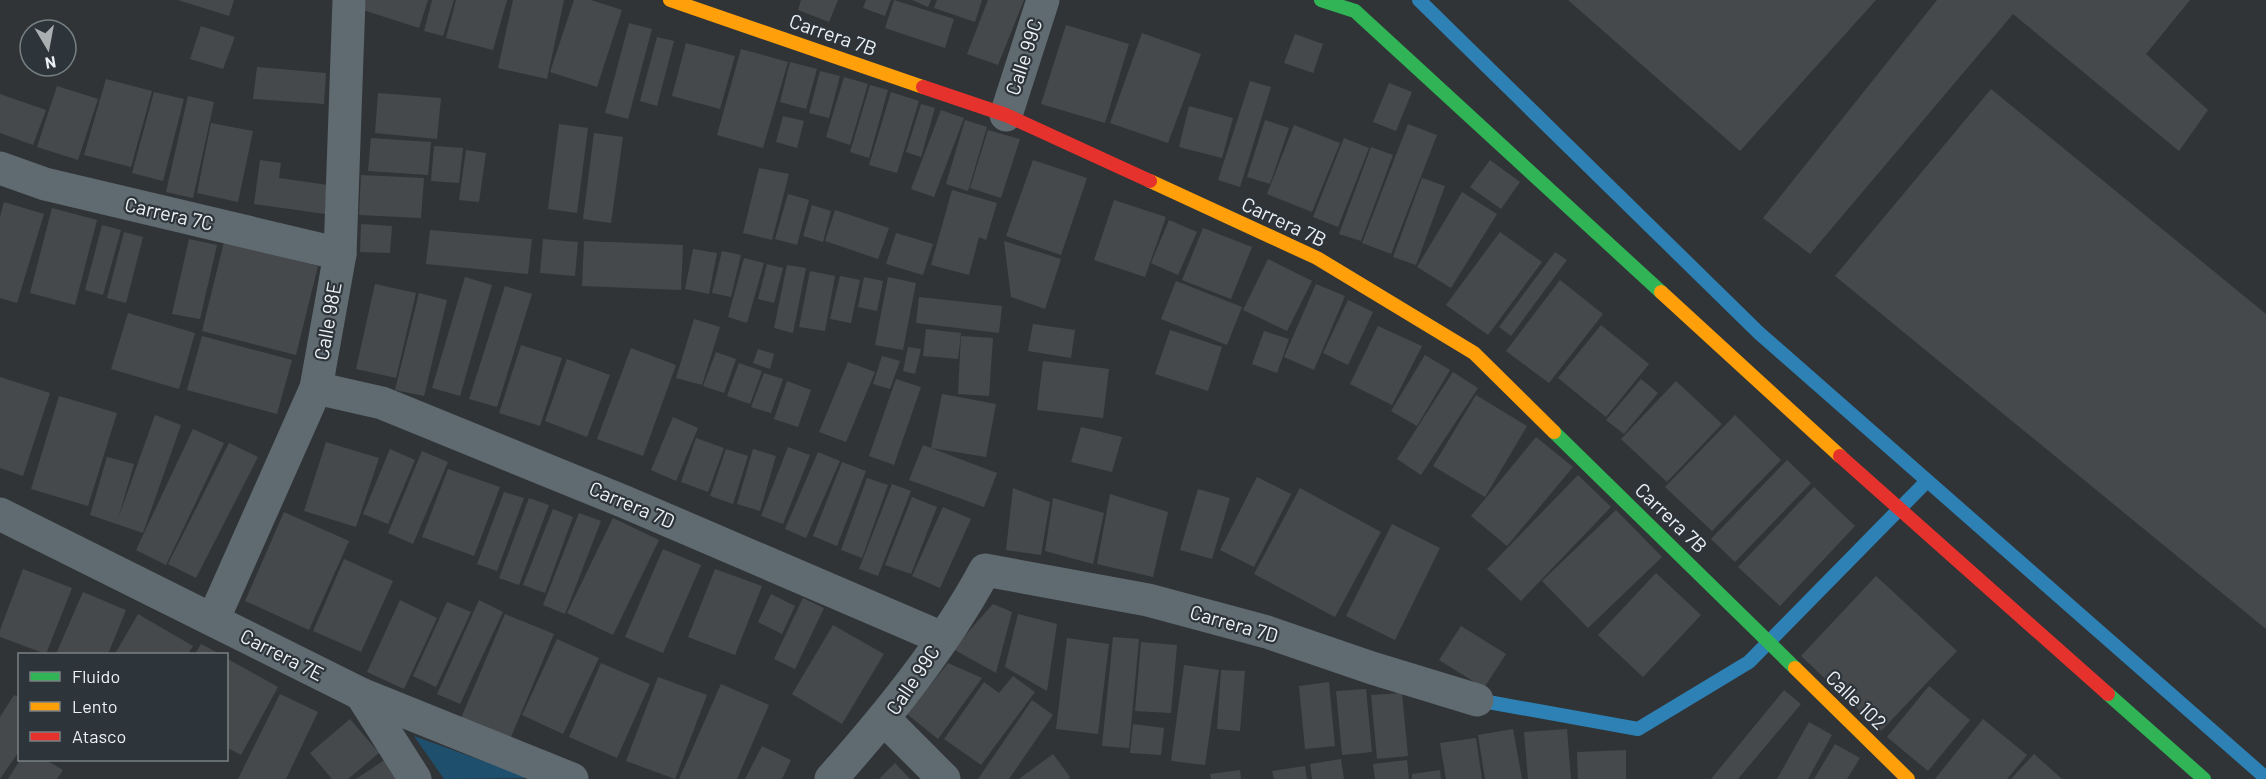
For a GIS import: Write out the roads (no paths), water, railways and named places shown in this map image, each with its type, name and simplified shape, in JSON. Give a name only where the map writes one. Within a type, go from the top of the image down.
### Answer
[{"type":"street","name":"Calle 98E","points":[[213,620],[316,388],[340,254],[349,0]]},
{"type":"street","name":"Carrera 7B","points":[[670,0],[1006,115],[1317,258],[1474,353],[1776,648]]},
{"type":"street","name":"Calle 99C","points":[[1006,115],[1043,0]]},
{"type":"street","points":[[1321,0],[1354,11],[1907,517],[2204,779]]},
{"type":"street","name":"Carrera 7C","points":[[0,168],[56,187],[340,254]]},
{"type":"street","name":"Carrera 7D","points":[[316,388],[382,403],[625,502],[942,638]]},
{"type":"street","name":"Carrera 7E","points":[[0,514],[362,694],[567,778]]},
{"type":"street","name":"Calle 99C","points":[[944,779],[884,719],[942,638],[985,570]]},
{"type":"street","name":"Carrera 7D","points":[[985,570],[1148,600],[1224,620],[1477,700]]},
{"type":"street","name":"Calle 102","points":[[1776,648],[1908,779]]},
{"type":"street","points":[[362,694],[415,779]]},
{"type":"street","points":[[831,779],[884,719]]},
{"type":"waterway","points":[[1419,0],[1759,333],[2266,778]]},
{"type":"waterway","points":[[1477,700],[1638,729],[1749,662],[1926,482]]}]
